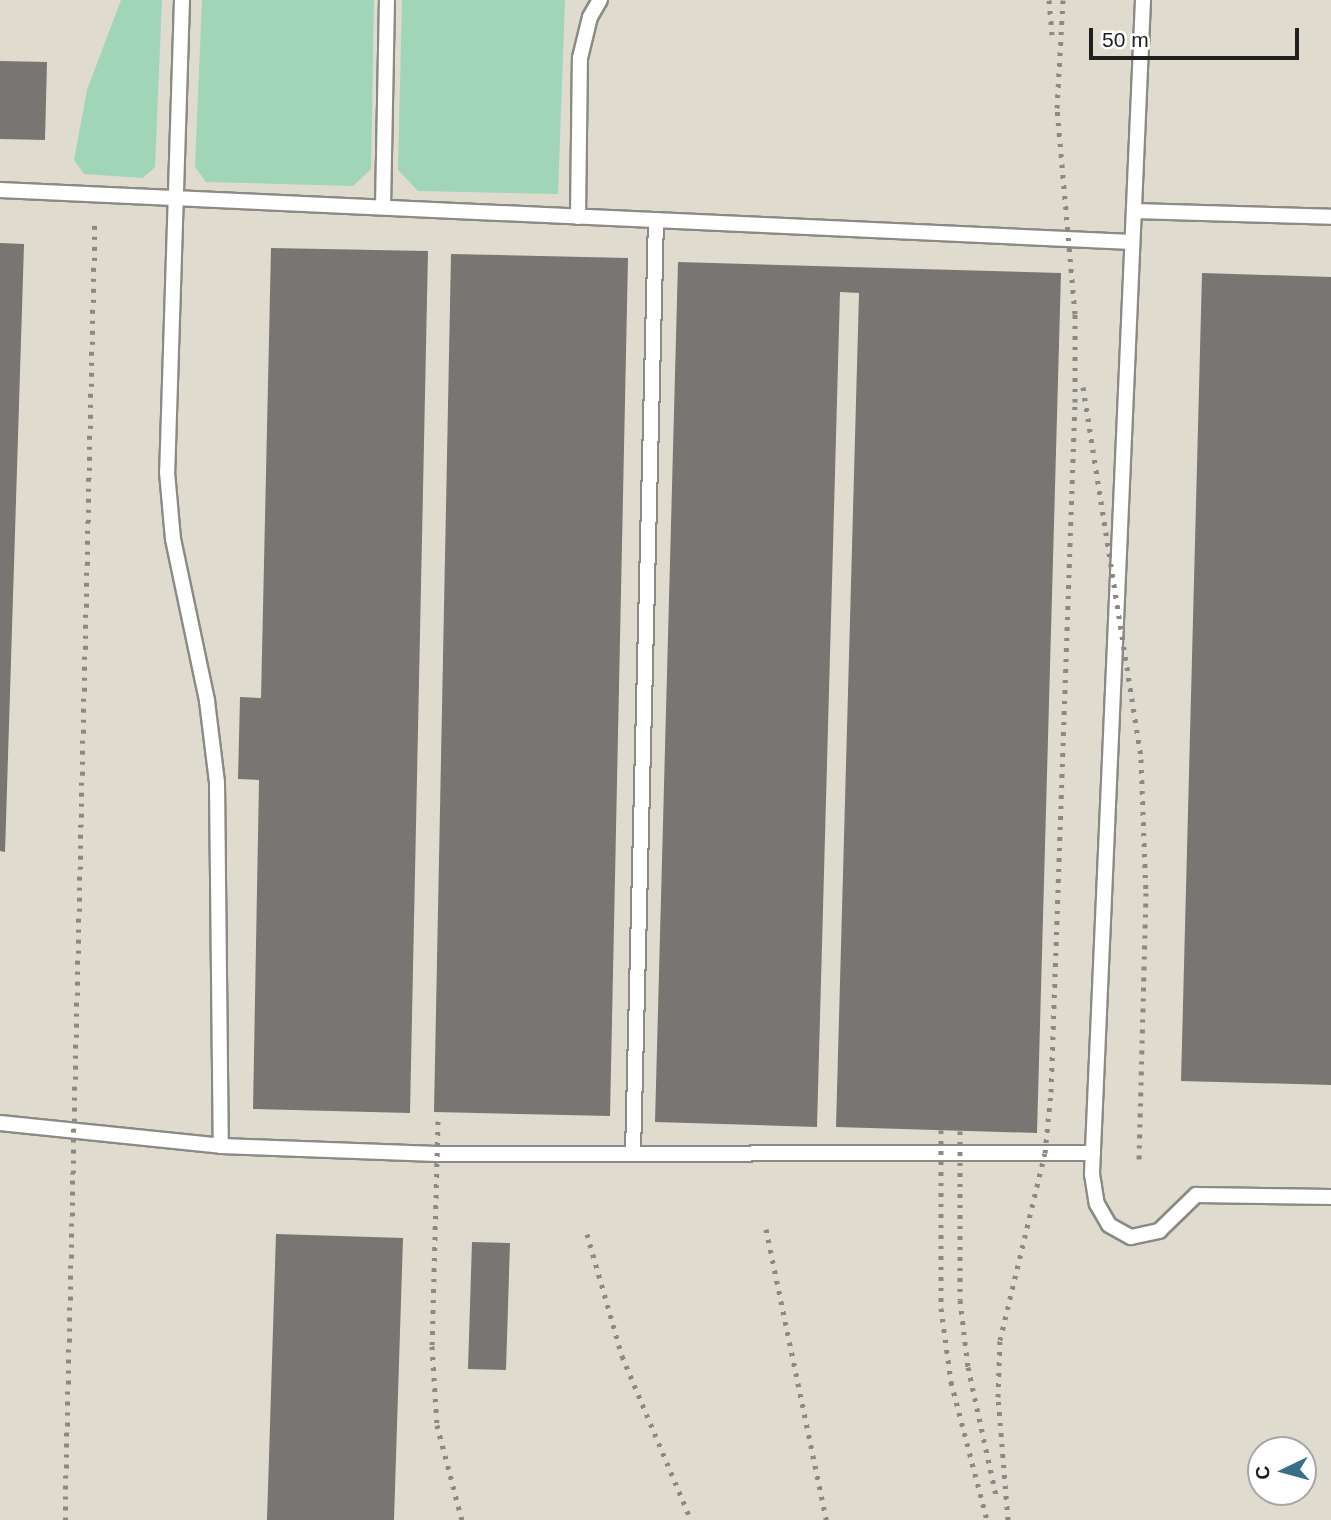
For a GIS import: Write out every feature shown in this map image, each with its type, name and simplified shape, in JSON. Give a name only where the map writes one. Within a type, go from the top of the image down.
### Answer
[{"type":"lane","points":[[182,0],[167,472],[173,539],[206,701],[216,783],[221,1146]]},
{"type":"lane","points":[[383,207],[387,0]]},
{"type":"lane","points":[[578,216],[580,58],[590,17],[600,0]]},
{"type":"lane","points":[[1143,0],[1093,1153],[1097,1204],[1109,1225],[1131,1237],[1159,1231],[1196,1195],[1331,1197]]},
{"type":"lane","points":[[0,190],[1132,242]]},
{"type":"lane","points":[[1133,211],[1331,217]]},
{"type":"lane","points":[[634,1153],[656,220]]},
{"type":"lane","points":[[0,1123],[221,1146],[437,1154],[1093,1153]]},
{"type":"shaded area","points":[[0,0],[1331,0],[1331,1520],[0,1520]]},
{"type":"green space","points":[[121,0],[162,0],[155,167],[143,178],[84,174],[74,160],[87,90]]},
{"type":"green space","points":[[202,0],[374,0],[371,169],[353,186],[206,182],[195,167]]},
{"type":"green space","points":[[402,0],[565,0],[558,194],[418,191],[398,170]]},
{"type":"building","points":[[0,61],[47,62],[45,140],[0,139]]},
{"type":"building","points":[[0,243],[24,244],[5,852],[0,851]]},
{"type":"building","points":[[271,248],[428,251],[410,1113],[253,1109],[259,780],[238,779],[240,697],[261,698]]},
{"type":"building","points":[[451,254],[628,258],[610,1116],[434,1112]]},
{"type":"building","points":[[678,262],[1061,273],[1037,1133],[836,1127],[859,293],[840,292],[817,1127],[655,1122]]},
{"type":"building","points":[[1202,273],[1331,277],[1331,1085],[1181,1081]]},
{"type":"building","points":[[276,1234],[403,1238],[394,1520],[267,1520]]},
{"type":"building","points":[[472,1242],[510,1243],[506,1370],[468,1369]]},
{"type":"railway","points":[[1049,0],[1052,35]]},
{"type":"railway","points":[[1008,1520],[998,1397],[1000,1340],[1045,1153],[1051,1092],[1075,402],[1075,314],[1057,108],[1063,0]]},
{"type":"railway","points":[[65,1520],[95,220]]},
{"type":"railway","points":[[1083,387],[1141,759],[1146,893],[1139,1165]]},
{"type":"railway","points":[[438,1121],[432,1346],[437,1425],[462,1520]]},
{"type":"railway","points":[[941,1130],[941,1308],[951,1382],[987,1520]]},
{"type":"railway","points":[[960,1131],[960,1300],[968,1367],[997,1500]]},
{"type":"railway","points":[[766,1229],[826,1520]]},
{"type":"railway","points":[[587,1234],[622,1356],[691,1520]]}]
